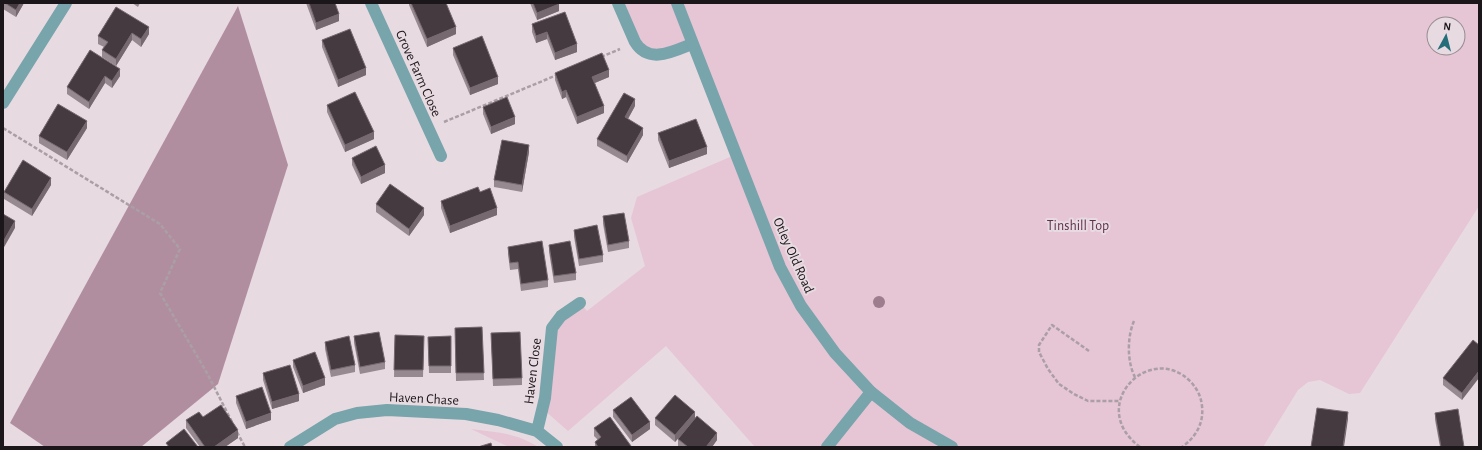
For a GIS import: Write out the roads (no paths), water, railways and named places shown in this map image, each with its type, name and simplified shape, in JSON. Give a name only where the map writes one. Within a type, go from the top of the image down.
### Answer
[{"type":"street","points":[[3,103],[66,3]]},
{"type":"street","name":"Grove Farm Close","points":[[371,3],[440,156]]},
{"type":"street","points":[[618,3],[639,48],[645,52],[654,55],[664,55],[692,44]]},
{"type":"street","name":"Otley Old Road","points":[[677,3],[780,267],[801,306],[835,353],[871,392],[910,423],[952,447]]},
{"type":"street","name":"Haven Close","points":[[537,431],[545,398],[552,328],[561,316],[580,303]]},
{"type":"street","points":[[827,447],[871,392]]},
{"type":"street","name":"Haven Chase","points":[[290,447],[335,419],[357,413],[387,410],[466,414],[498,420],[537,431],[558,447]]},
{"type":"park label","name":"Tinshill Top","points":[[1078,225]]}]
